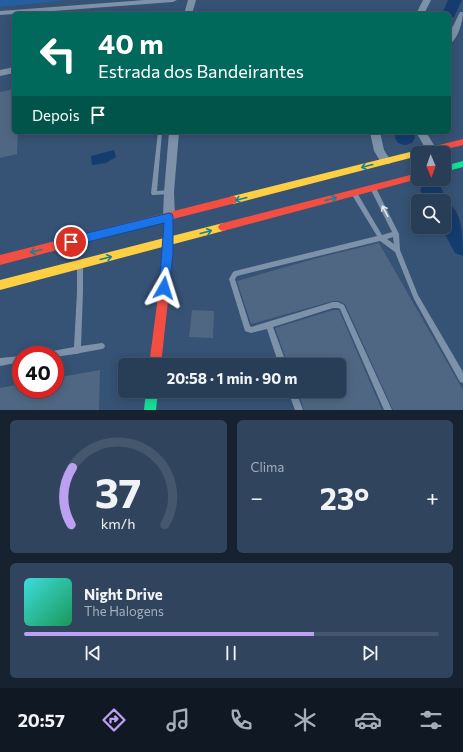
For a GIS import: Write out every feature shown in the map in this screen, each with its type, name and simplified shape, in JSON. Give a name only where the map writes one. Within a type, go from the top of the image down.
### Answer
[{"type":"main road","points":[[448,146],[463,142]]},
{"type":"main road","points":[[0,260],[411,155]]},
{"type":"main road","points":[[451,167],[463,164]]},
{"type":"main road","points":[[0,285],[411,178]]},
{"type":"main road","points":[[156,358],[166,273],[169,217]]},
{"type":"main road","points":[[150,410],[151,398]]},
{"type":"street","points":[[13,12],[173,0]]},
{"type":"street","points":[[189,12],[192,0]]},
{"type":"street","points":[[421,12],[427,0]]},
{"type":"street","points":[[0,13],[12,12]]},
{"type":"street","points":[[451,38],[463,14]]},
{"type":"street","points":[[0,73],[12,70]]},
{"type":"street","points":[[169,217],[169,192],[174,134]]},
{"type":"street","points":[[375,134],[379,151],[386,161]]},
{"type":"street","points":[[422,134],[430,146]]},
{"type":"lane","points":[[160,134],[154,193],[169,192]]},
{"type":"lane","points":[[373,188],[396,234],[397,250],[416,297],[463,379]]},
{"type":"lane","points":[[354,192],[381,238],[397,250]]},
{"type":"lane","points":[[388,410],[342,307],[333,305],[269,326],[254,330],[247,329],[232,279],[235,274],[396,234]]},
{"type":"lane","points":[[77,351],[80,265]]},
{"type":"lane","points":[[269,326],[280,358]]},
{"type":"lane","points":[[64,353],[102,346]]},
{"type":"lane","points":[[0,362],[12,360]]},
{"type":"lane","points":[[295,398],[299,410]]},
{"type":"shaded area","points":[[0,0],[68,0],[0,7]]},
{"type":"shaded area","points":[[114,150],[116,157],[106,163],[92,165],[91,156]]},
{"type":"building","points":[[12,89],[12,134],[18,134],[17,154],[0,158],[0,92]]},
{"type":"building","points":[[379,243],[463,390],[463,410],[393,410],[345,304],[339,301],[333,301],[251,324],[237,281],[317,258]]},
{"type":"building","points":[[192,310],[214,311],[213,338],[189,337]]},
{"type":"building","points":[[333,310],[339,310],[382,410],[304,410],[300,398],[346,398],[346,358],[286,358],[275,328]]},
{"type":"building","points":[[100,370],[99,410],[0,410],[0,388],[12,386],[12,398],[64,398],[64,376]]},
{"type":"waterway","points":[[450,12],[455,0]]},
{"type":"waterway","points":[[431,190],[433,194]]},
{"type":"waterway","points":[[451,224],[463,245]]},
{"type":"traffic: fast","points":[[451,167],[463,164]]},
{"type":"traffic: fast","points":[[150,410],[151,398]]},
{"type":"traffic: slow","points":[[233,200],[411,155]]},
{"type":"traffic: slow","points":[[0,285],[223,227]]},
{"type":"traffic: jam","points":[[447,146],[463,142]]},
{"type":"traffic: jam","points":[[223,227],[411,178]]},
{"type":"traffic: jam","points":[[0,260],[233,200]]},
{"type":"traffic: jam","points":[[156,358],[166,273],[169,217]]},
{"type":"route","points":[[71,242],[169,217],[168,254],[164,288]]}]
